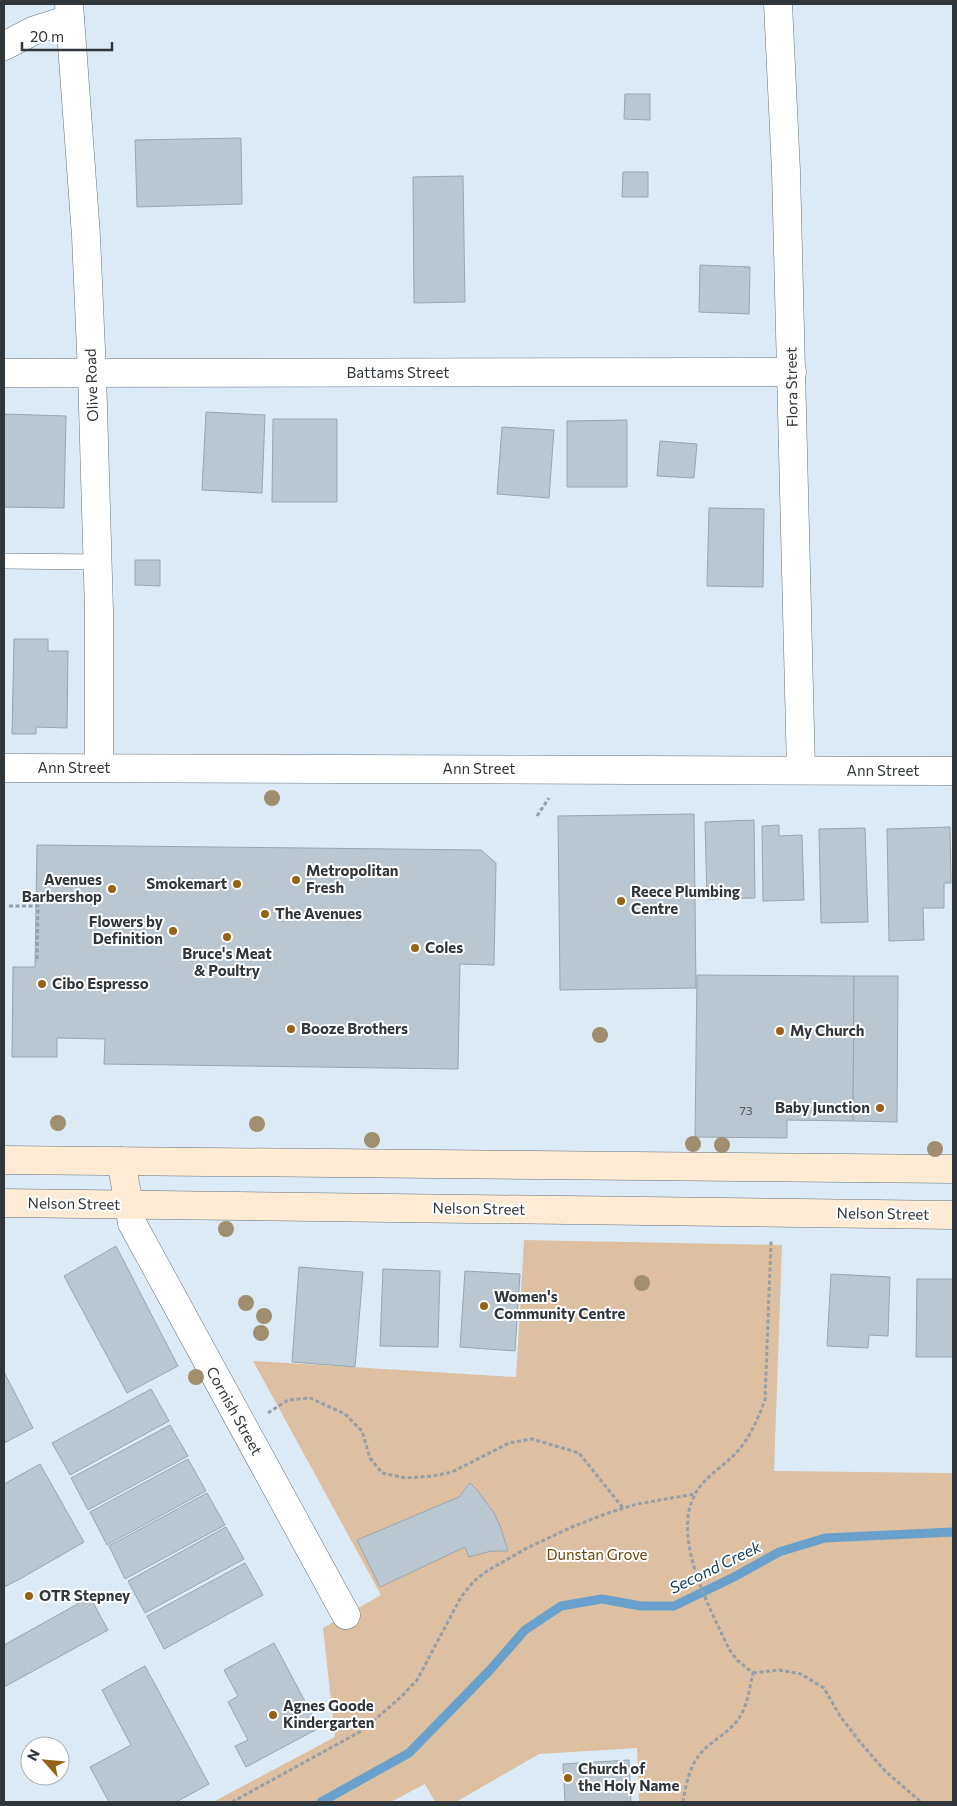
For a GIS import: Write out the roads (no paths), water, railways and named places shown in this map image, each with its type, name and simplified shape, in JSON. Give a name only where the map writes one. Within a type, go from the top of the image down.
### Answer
[{"type":"main road","points":[[4,1160],[953,1169]]},
{"type":"main road","points":[[120,1161],[128,1205]]},
{"type":"main road","name":"Nelson Street","points":[[4,1203],[953,1215]]},
{"type":"street","name":"Flora Street","points":[[778,4],[792,372],[801,770]]},
{"type":"street","points":[[4,46],[69,11]]},
{"type":"street","name":"Olive Road","points":[[69,11],[86,236],[92,373],[98,562],[99,768]]},
{"type":"street","name":"Battams Street","points":[[4,373],[792,372]]},
{"type":"street","name":"Ann Street","points":[[4,768],[953,771]]},
{"type":"street","name":"Cornish Street","points":[[128,1205],[132,1223],[346,1615]]},
{"type":"lane","points":[[4,561],[98,562]]},
{"type":"waterway","name":"Second Creek","points":[[321,1802],[409,1753],[490,1670],[525,1630],[561,1606],[602,1599],[641,1606],[674,1606],[734,1577],[779,1552],[825,1538],[953,1532]]},
{"type":"place","name":"Metropolitan Fresh","points":[[296,880]]},
{"type":"place","name":"Smokemart","points":[[237,884]]},
{"type":"place","name":"Avenues Barbershop","points":[[112,889]]},
{"type":"place","name":"Reece Plumbing Centre","points":[[621,901]]},
{"type":"place","name":"The Avenues","points":[[265,914]]},
{"type":"place","name":"Flowers by Definition","points":[[173,931]]},
{"type":"place","name":"Bruce's Meat & Poultry","points":[[227,937]]},
{"type":"place","name":"Coles","points":[[415,948]]},
{"type":"place","name":"Cibo Espresso","points":[[42,984]]},
{"type":"place","name":"Booze Brothers","points":[[291,1029]]},
{"type":"place","name":"My Church","points":[[780,1031]]},
{"type":"place","name":"Baby Junction","points":[[880,1108]]},
{"type":"place","name":"Women's Community Centre","points":[[484,1306]]},
{"type":"place","name":"OTR Stepney","points":[[29,1596]]},
{"type":"place","name":"Agnes Goode Kindergarten","points":[[273,1715]]},
{"type":"place","name":"Church of the Holy Name","points":[[568,1778]]},
{"type":"park label","name":"Dunstan Grove","points":[[597,1555]]}]
